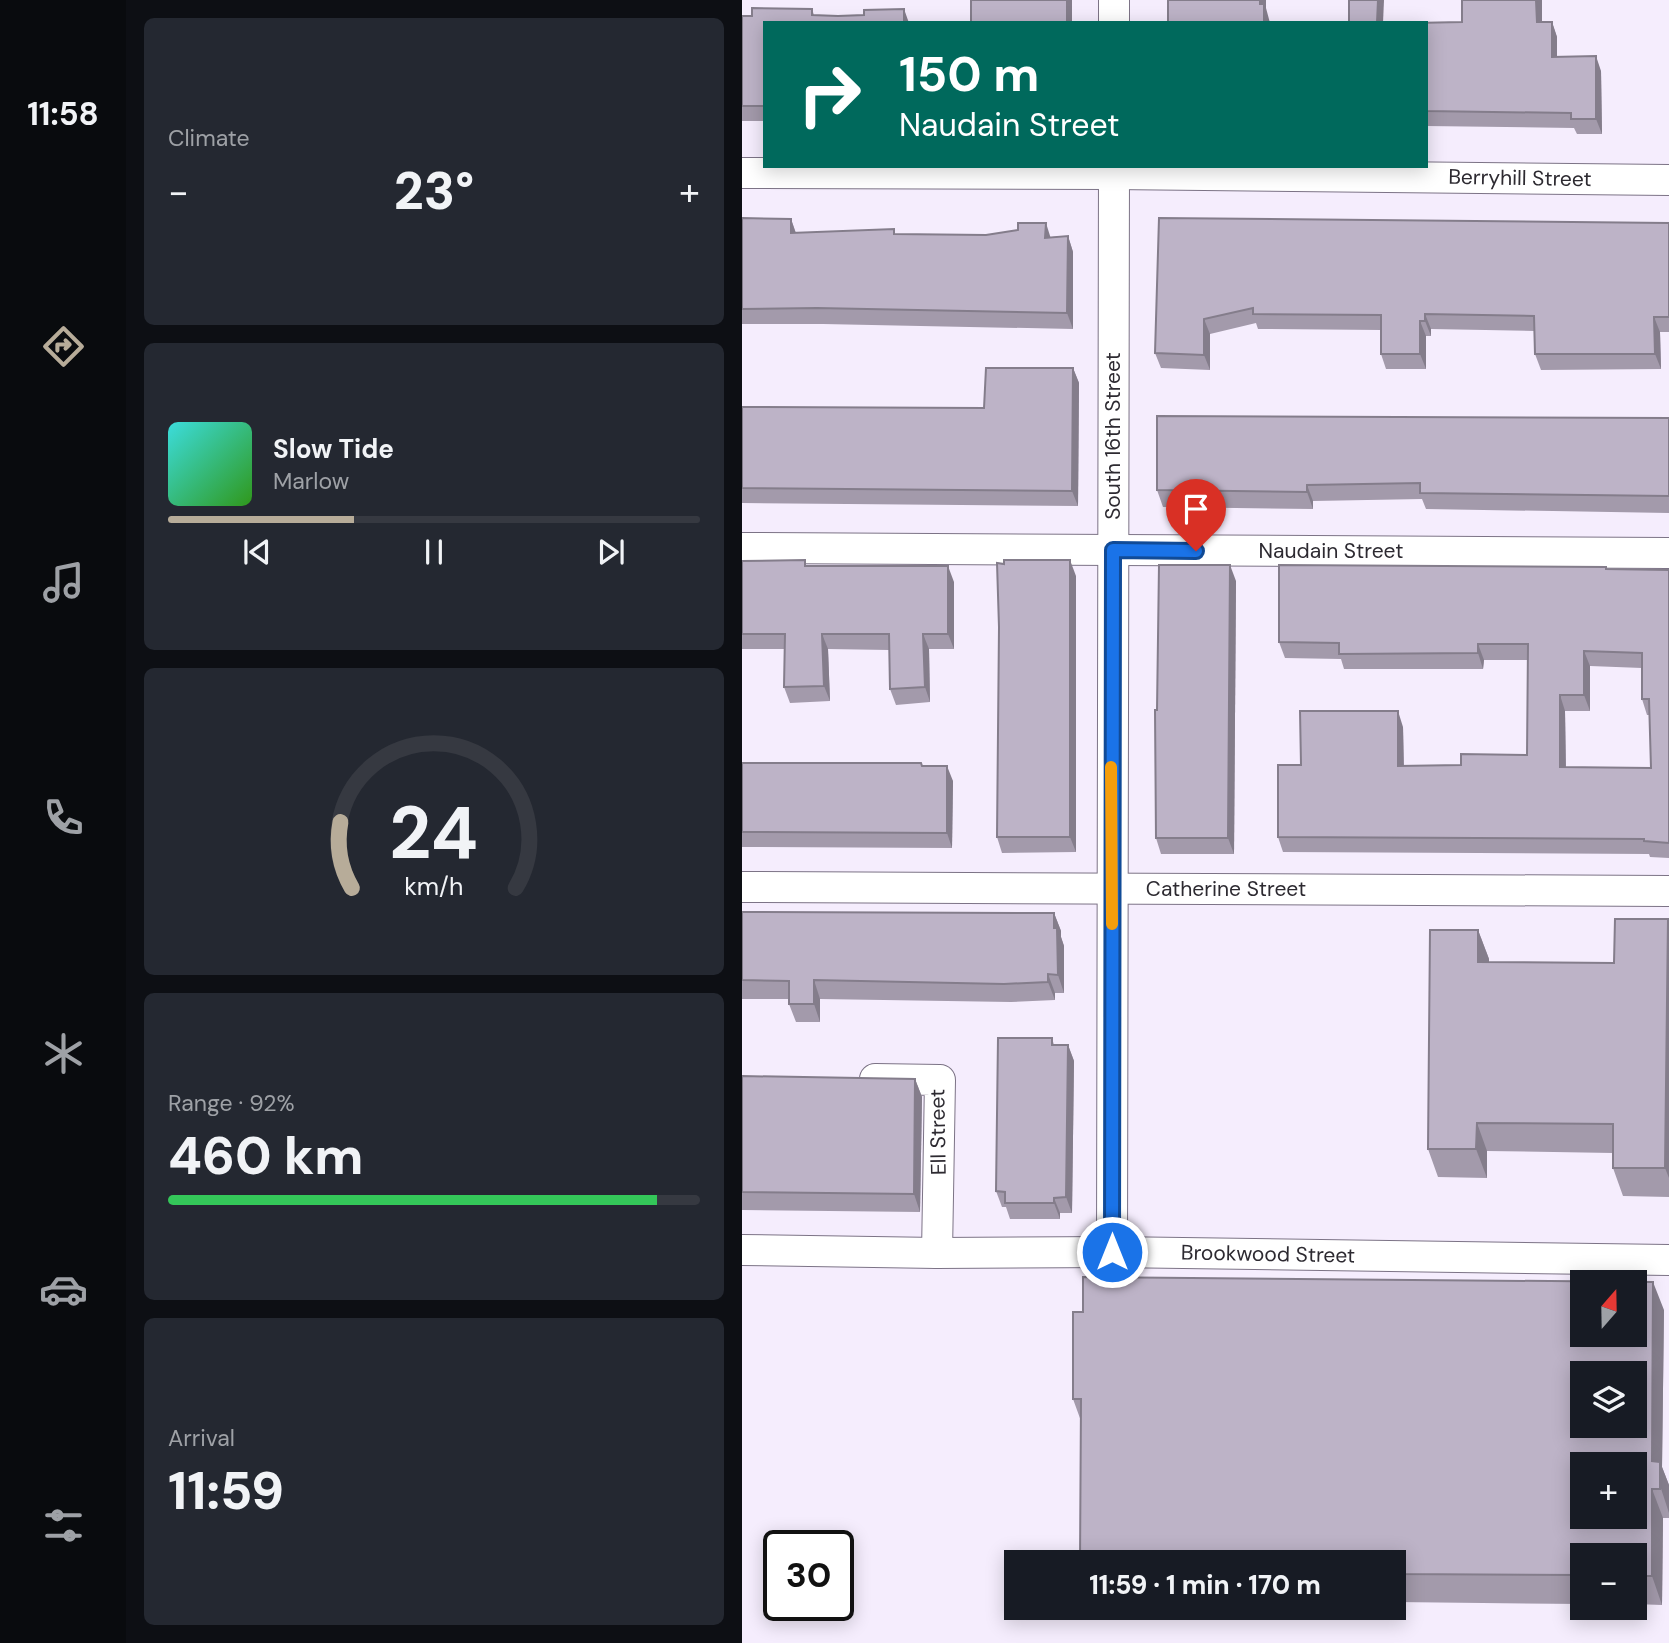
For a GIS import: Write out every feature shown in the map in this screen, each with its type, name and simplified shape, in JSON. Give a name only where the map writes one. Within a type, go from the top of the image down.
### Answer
[{"type":"street","points":[[1114,0],[1114,21]]},
{"type":"street","name":"Berryhill Street","points":[[742,173],[1114,170],[1669,180]]},
{"type":"street","name":"South 16th Street","points":[[1112,1252],[1114,170]]},
{"type":"street","name":"Naudain Street","points":[[742,548],[1669,553]]},
{"type":"street","name":"Catherine Street","points":[[742,887],[1669,891]]},
{"type":"street","name":"Ell Street","points":[[848,1079],[940,1080],[937,1254]]},
{"type":"street","name":"Brookwood Street","points":[[742,1250],[1669,1260]]},
{"type":"building","points":[[971,0],[1067,0],[1067,21],[971,21]]},
{"type":"building","points":[[1168,0],[1260,0],[1260,4],[1264,4],[1264,21],[1168,21]]},
{"type":"building","points":[[1349,0],[1378,0],[1377,21],[1349,21]]},
{"type":"building","points":[[1462,0],[1536,0],[1537,22],[1552,22],[1552,57],[1596,56],[1596,119],[1571,119],[1571,113],[1428,111],[1428,23],[1462,22]]},
{"type":"building","points":[[752,8],[812,9],[812,15],[838,16],[864,15],[864,10],[904,9],[904,21],[763,21],[763,106],[742,106],[742,16],[752,16]]},
{"type":"building","points":[[742,218],[791,219],[791,233],[894,229],[894,234],[986,235],[1018,230],[1018,223],[1046,223],[1045,238],[1068,236],[1067,313],[742,309]]},
{"type":"building","points":[[1159,218],[1669,223],[1669,317],[1654,317],[1655,354],[1535,354],[1534,316],[1425,314],[1425,321],[1420,321],[1420,354],[1381,354],[1381,315],[1253,314],[1253,308],[1204,319],[1204,355],[1155,353]]},
{"type":"building","points":[[986,368],[1073,368],[1072,491],[742,488],[742,407],[984,408]]},
{"type":"building","points":[[1157,416],[1669,418],[1669,496],[1420,493],[1420,483],[1307,485],[1307,492],[1157,490]]},
{"type":"building","points":[[805,560],[805,566],[948,566],[948,634],[923,634],[925,687],[890,689],[889,634],[822,634],[824,686],[784,687],[785,634],[742,634],[742,561]]},
{"type":"building","points":[[1004,560],[1070,560],[1070,837],[997,837],[997,563],[1004,564]]},
{"type":"building","points":[[1159,565],[1230,565],[1228,838],[1156,838],[1155,710]]},
{"type":"building","points":[[1279,565],[1606,567],[1669,570],[1669,843],[1644,839],[1278,837],[1278,765],[1301,765],[1300,711],[1398,711],[1398,766],[1461,765],[1461,754],[1527,755],[1528,644],[1478,644],[1478,653],[1339,654],[1339,643],[1279,642]],"holes":[[[1584,651],[1642,653],[1642,699],[1649,699],[1651,768],[1560,767],[1560,695],[1584,695]]]},
{"type":"building","points":[[742,763],[921,763],[922,766],[947,766],[947,833],[742,832]]},
{"type":"building","points":[[742,912],[1054,913],[1058,975],[1048,974],[1048,982],[1004,984],[814,980],[814,1004],[789,1004],[789,981],[742,980]]},
{"type":"building","points":[[1615,919],[1668,919],[1665,1168],[1613,1168],[1613,1124],[1477,1123],[1476,1149],[1428,1149],[1430,930],[1478,930],[1478,962],[1614,963]]},
{"type":"building","points":[[998,1038],[1052,1038],[1052,1045],[1068,1045],[1066,1197],[1054,1198],[1054,1203],[1005,1203],[1005,1192],[996,1191]]},
{"type":"building","points":[[742,1076],[915,1079],[914,1194],[742,1192]]},
{"type":"building","points":[[1083,1277],[1570,1281],[1570,1348],[1647,1348],[1647,1282],[1653,1282],[1652,1461],[1660,1462],[1660,1489],[1652,1489],[1652,1576],[1647,1576],[1647,1543],[1570,1543],[1570,1575],[1406,1574],[1406,1550],[1080,1550],[1081,1399],[1073,1399],[1073,1312],[1083,1312]]},
{"type":"slow traffic","points":[[1111,767],[1112,924]]},
{"type":"route","points":[[1112,1252],[1113,550],[1196,551]]}]
